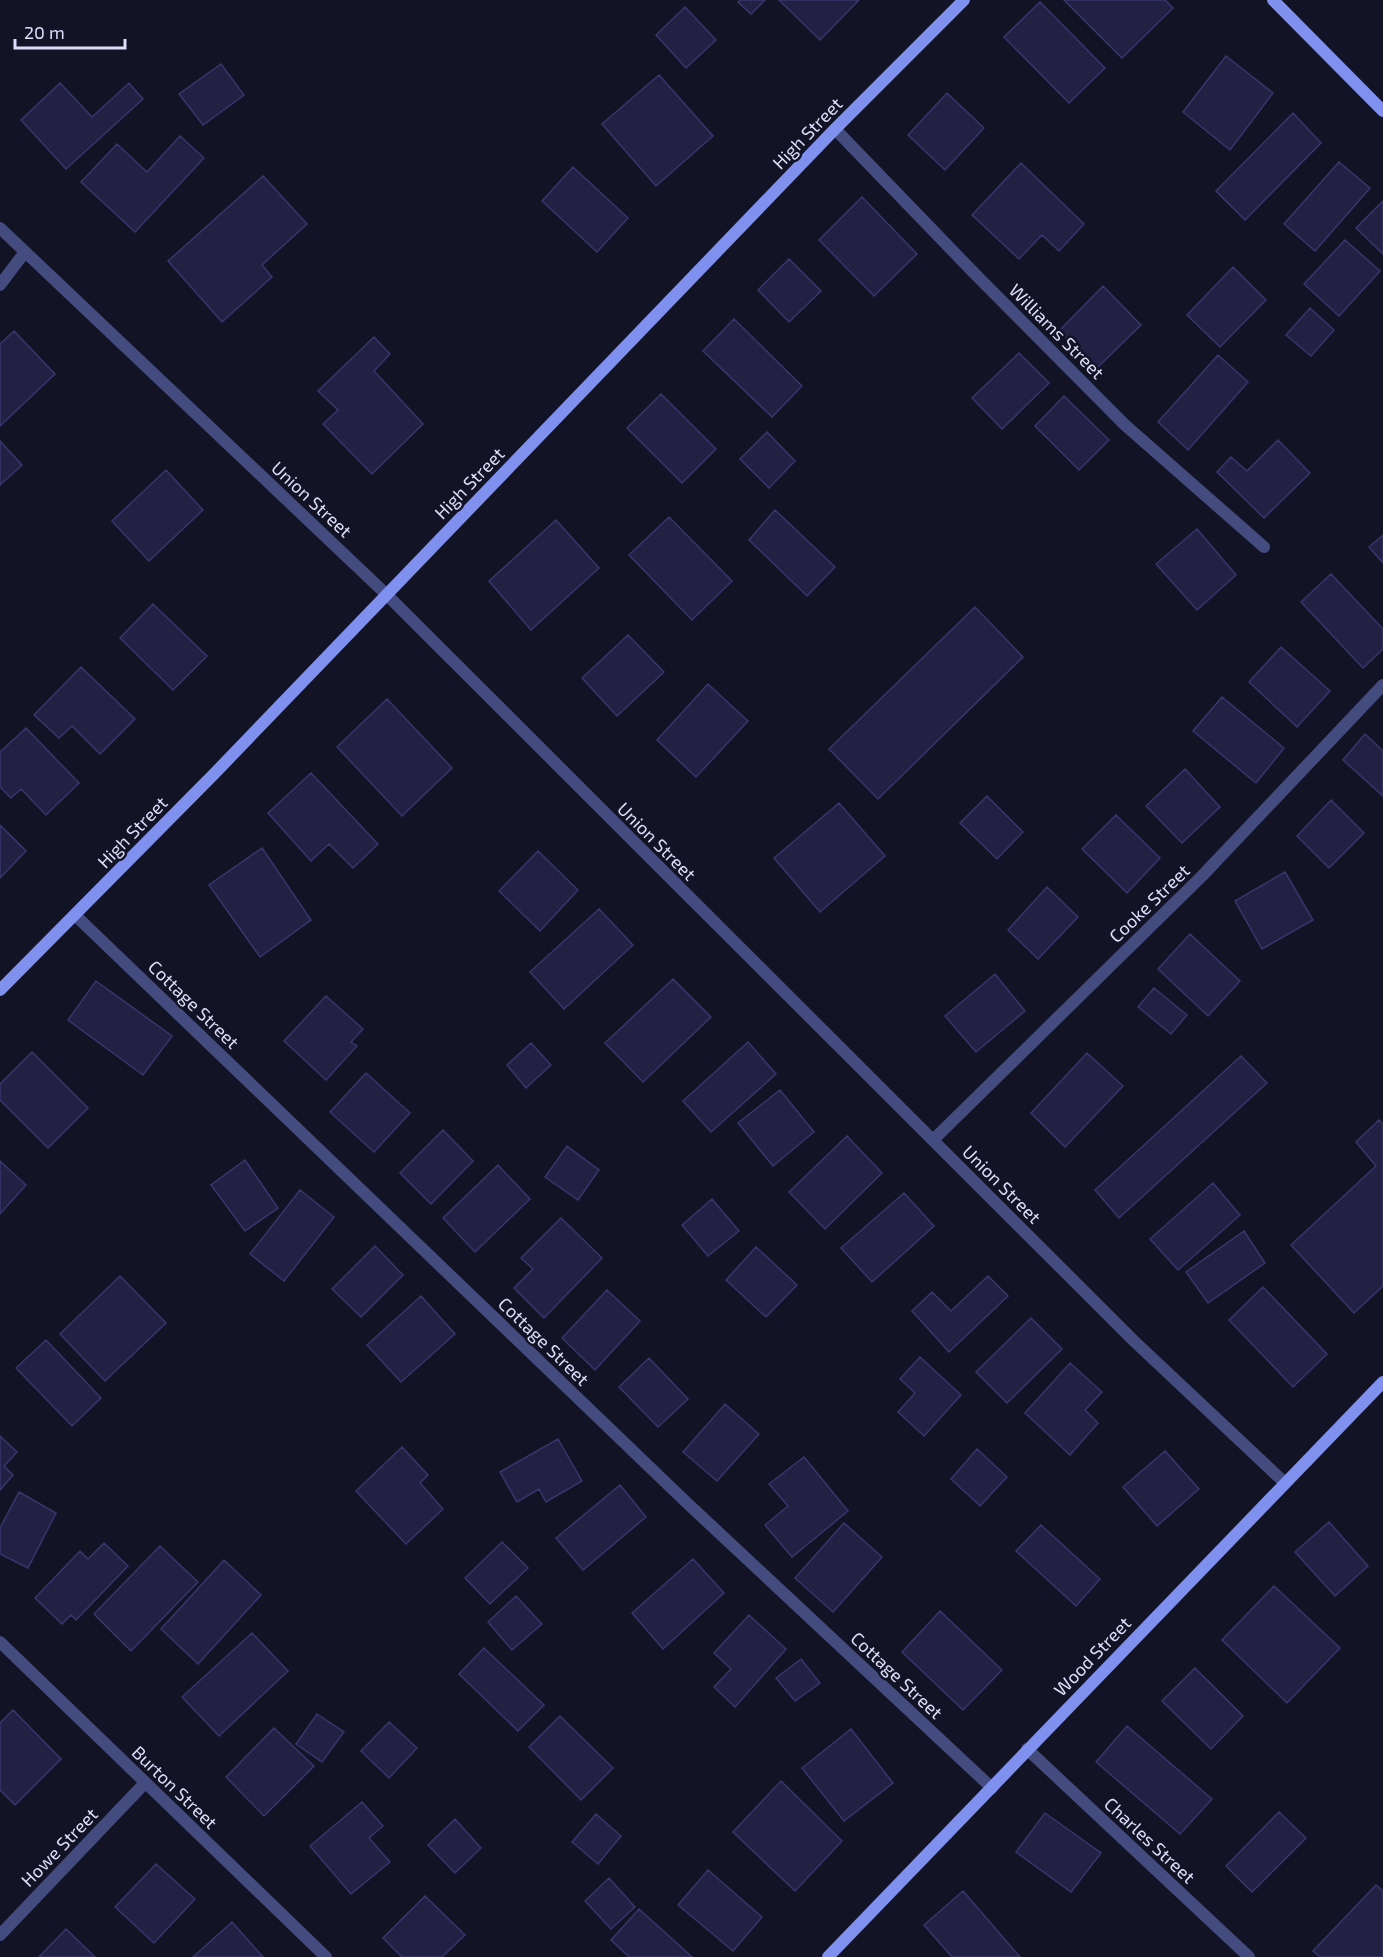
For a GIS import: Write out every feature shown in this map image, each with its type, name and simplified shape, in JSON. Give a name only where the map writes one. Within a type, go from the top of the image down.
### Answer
[{"type":"street","name":"High Street","points":[[0,990],[76,915],[835,129],[964,0]]},
{"type":"street","points":[[1273,0],[1383,111]]},
{"type":"street","name":"Williams Street","points":[[835,129],[1125,426],[1264,547]]},
{"type":"street","name":"Union Street","points":[[0,228],[387,594],[580,790],[1134,1341],[1285,1483]]},
{"type":"street","points":[[0,285],[25,252]]},
{"type":"street","name":"Cooke Street","points":[[933,1140],[1202,876],[1383,685]]},
{"type":"street","name":"Cottage Street","points":[[76,915],[686,1502],[992,1788]]},
{"type":"street","name":"Wood Street","points":[[828,1957],[1383,1382]]},
{"type":"street","name":"Burton Street","points":[[0,1642],[144,1784],[326,1957]]},
{"type":"street","name":"Charles Street","points":[[1027,1749],[1249,1957]]},
{"type":"street","name":"Howe Street","points":[[0,1935],[144,1784]]},
{"type":"building","points":[[765,0],[751,14],[738,2]]},
{"type":"building","points":[[779,0],[859,0],[820,40]]},
{"type":"building","points":[[1064,0],[1165,0],[1173,8],[1122,58]]},
{"type":"building","points":[[1040,2],[1105,68],[1069,103],[1004,37]]},
{"type":"building","points":[[685,7],[716,40],[686,68],[656,35]]},
{"type":"building","points":[[1226,56],[1273,93],[1230,150],[1183,112]]},
{"type":"building","points":[[221,64],[244,95],[203,125],[179,94]]},
{"type":"building","points":[[659,75],[713,136],[656,186],[602,124]]},
{"type":"building","points":[[60,83],[92,117],[129,83],[143,99],[66,169],[21,120]]},
{"type":"building","points":[[947,93],[984,128],[945,170],[908,135]]},
{"type":"building","points":[[1293,113],[1321,143],[1245,220],[1216,191]]},
{"type":"building","points":[[180,136],[204,158],[135,232],[81,182],[117,144],[147,172]]},
{"type":"building","points":[[1339,162],[1370,188],[1315,251],[1284,224]]},
{"type":"building","points":[[1021,163],[1084,224],[1059,251],[1042,235],[1019,259],[972,215]]},
{"type":"building","points":[[573,167],[628,218],[597,252],[542,201]]},
{"type":"building","points":[[263,176],[307,224],[262,265],[272,277],[222,322],[168,261]]},
{"type":"building","points":[[862,197],[917,254],[874,296],[819,240]]},
{"type":"building","points":[[1383,201],[1383,254],[1356,228]]},
{"type":"building","points":[[1345,240],[1380,271],[1339,316],[1304,284]]},
{"type":"building","points":[[789,259],[821,291],[789,322],[758,290]]},
{"type":"building","points":[[1233,267],[1266,300],[1220,347],[1187,315]]},
{"type":"building","points":[[1103,286],[1141,325],[1097,368],[1059,331]]},
{"type":"building","points":[[1310,308],[1334,330],[1311,356],[1286,335]]},
{"type":"building","points":[[734,319],[802,386],[772,417],[703,351]]},
{"type":"building","points":[[14,331],[55,374],[0,426],[0,344]]},
{"type":"building","points":[[374,337],[390,354],[374,371],[423,424],[372,474],[323,424],[338,410],[318,391]]},
{"type":"building","points":[[1019,353],[1049,383],[1002,429],[972,398]]},
{"type":"building","points":[[1218,355],[1248,382],[1188,450],[1158,422]]},
{"type":"building","points":[[661,394],[716,449],[682,483],[627,428]]},
{"type":"building","points":[[1064,396],[1109,440],[1079,470],[1035,426]]},
{"type":"building","points":[[767,432],[795,461],[769,488],[740,459]]},
{"type":"building","points":[[1278,440],[1310,473],[1264,518],[1217,472],[1231,457],[1247,471]]},
{"type":"building","points":[[0,441],[22,465],[0,485]]},
{"type":"building","points":[[166,470],[203,510],[149,561],[112,521]]},
{"type":"building","points":[[775,510],[835,567],[807,596],[749,540]]},
{"type":"building","points":[[669,517],[732,581],[692,620],[629,555]]},
{"type":"building","points":[[556,520],[599,568],[531,630],[489,581]]},
{"type":"building","points":[[1197,529],[1236,575],[1197,610],[1156,564]]},
{"type":"building","points":[[1383,535],[1383,563],[1369,547]]},
{"type":"building","points":[[1331,574],[1383,629],[1383,649],[1363,668],[1301,602]]},
{"type":"building","points":[[153,604],[207,656],[173,690],[120,638]]},
{"type":"building","points":[[975,607],[1023,657],[878,799],[829,749]]},
{"type":"building","points":[[628,635],[664,672],[617,716],[582,678]]},
{"type":"building","points":[[1281,647],[1330,691],[1297,727],[1249,682]]},
{"type":"building","points":[[81,667],[135,719],[100,754],[72,726],[59,738],[34,715]]},
{"type":"building","points":[[708,684],[748,721],[696,777],[657,740]]},
{"type":"building","points":[[1222,697],[1284,748],[1256,783],[1193,731]]},
{"type":"building","points":[[387,699],[452,768],[402,816],[337,747]]},
{"type":"building","points":[[26,728],[79,783],[46,815],[21,789],[11,798],[0,787],[0,752]]},
{"type":"building","points":[[1365,734],[1383,751],[1383,796],[1343,760]]},
{"type":"building","points":[[1185,769],[1220,807],[1182,843],[1146,806]]},
{"type":"building","points":[[311,773],[378,844],[353,868],[329,844],[311,861],[268,813]]},
{"type":"building","points":[[987,796],[1023,832],[997,859],[960,823]]},
{"type":"building","points":[[1331,800],[1364,833],[1329,868],[1297,836]]},
{"type":"building","points":[[839,803],[885,856],[820,912],[774,858]]},
{"type":"building","points":[[1116,815],[1160,858],[1127,893],[1082,849]]},
{"type":"building","points":[[0,825],[26,851],[0,878]]},
{"type":"building","points":[[262,848],[311,920],[260,957],[209,885]]},
{"type":"building","points":[[538,851],[578,890],[540,931],[499,891]]},
{"type":"building","points":[[1285,872],[1313,920],[1262,949],[1235,901]]},
{"type":"building","points":[[1047,887],[1078,917],[1038,959],[1008,930]]},
{"type":"building","points":[[599,909],[633,945],[564,1009],[530,972]]},
{"type":"building","points":[[1190,934],[1240,981],[1208,1016],[1158,969]]},
{"type":"building","points":[[995,974],[1025,1011],[976,1052],[945,1016]]},
{"type":"building","points":[[673,979],[711,1017],[643,1082],[605,1043]]},
{"type":"building","points":[[96,981],[172,1036],[143,1075],[68,1020]]},
{"type":"building","points":[[1154,988],[1187,1015],[1171,1034],[1138,1007]]},
{"type":"building","points":[[326,996],[363,1029],[351,1042],[357,1046],[326,1080],[284,1041]]},
{"type":"building","points":[[748,1042],[776,1074],[711,1132],[683,1101]]},
{"type":"building","points":[[531,1043],[551,1065],[526,1088],[507,1065]]},
{"type":"building","points":[[32,1052],[88,1108],[48,1148],[0,1100],[0,1084]]},
{"type":"building","points":[[1087,1053],[1123,1086],[1065,1147],[1031,1113]]},
{"type":"building","points":[[1241,1056],[1267,1083],[1119,1218],[1095,1190]]},
{"type":"building","points":[[366,1073],[410,1113],[374,1152],[330,1112]]},
{"type":"building","points":[[780,1090],[814,1132],[773,1166],[738,1123]]},
{"type":"building","points":[[1379,1120],[1383,1124],[1383,1286],[1354,1313],[1291,1245],[1376,1166],[1356,1142]]},
{"type":"building","points":[[443,1130],[473,1161],[431,1204],[400,1173]]},
{"type":"building","points":[[847,1136],[882,1173],[825,1229],[789,1192]]},
{"type":"building","points":[[567,1146],[599,1170],[578,1200],[545,1177]]},
{"type":"building","points":[[245,1160],[278,1208],[245,1231],[211,1185]]},
{"type":"building","points":[[0,1161],[26,1185],[0,1214]]},
{"type":"building","points":[[498,1165],[530,1199],[475,1252],[443,1218]]},
{"type":"building","points":[[1213,1183],[1240,1215],[1178,1270],[1150,1239]]},
{"type":"building","points":[[300,1190],[334,1217],[284,1281],[250,1254]]},
{"type":"building","points":[[904,1193],[934,1226],[872,1282],[841,1248]]},
{"type":"building","points":[[712,1199],[739,1231],[708,1256],[682,1225]]},
{"type":"building","points":[[561,1218],[602,1258],[544,1318],[514,1288],[533,1269],[521,1258]]},
{"type":"building","points":[[1244,1231],[1265,1263],[1208,1303],[1186,1272]]},
{"type":"building","points":[[375,1246],[403,1275],[361,1317],[332,1289]]},
{"type":"building","points":[[756,1247],[797,1285],[766,1317],[726,1280]]},
{"type":"building","points":[[120,1276],[166,1323],[105,1381],[60,1334]]},
{"type":"building","points":[[988,1276],[1008,1296],[949,1352],[912,1311],[932,1292],[951,1311]]},
{"type":"building","points":[[1263,1287],[1327,1354],[1293,1387],[1229,1320]]},
{"type":"building","points":[[607,1290],[640,1321],[595,1370],[562,1338]]},
{"type":"building","points":[[421,1296],[455,1334],[401,1382],[367,1345]]},
{"type":"building","points":[[1031,1318],[1062,1349],[1007,1403],[976,1372]]},
{"type":"building","points":[[46,1340],[101,1398],[72,1426],[16,1368]]},
{"type":"building","points":[[920,1357],[961,1395],[924,1436],[898,1412],[915,1393],[900,1379]]},
{"type":"building","points":[[649,1358],[688,1399],[658,1427],[619,1387]]},
{"type":"building","points":[[1070,1363],[1102,1392],[1085,1410],[1098,1423],[1070,1455],[1025,1413]]},
{"type":"building","points":[[725,1404],[759,1434],[717,1481],[683,1452]]},
{"type":"building","points":[[0,1436],[17,1452],[4,1466],[13,1475],[0,1490]]},
{"type":"building","points":[[558,1439],[582,1481],[546,1502],[539,1489],[517,1502],[500,1472]]},
{"type":"building","points":[[402,1447],[428,1475],[420,1483],[443,1509],[406,1544],[356,1491]]},
{"type":"building","points":[[977,1449],[1007,1477],[980,1506],[951,1479]]},
{"type":"building","points":[[1165,1451],[1199,1489],[1157,1526],[1123,1487]]},
{"type":"building","points":[[804,1457],[848,1511],[792,1557],[765,1525],[788,1506],[769,1484]]},
{"type":"building","points":[[620,1485],[646,1517],[583,1570],[556,1538]]},
{"type":"building","points":[[19,1492],[56,1513],[28,1568],[0,1554],[0,1528]]},
{"type":"building","points":[[1329,1522],[1368,1566],[1335,1596],[1295,1552]]},
{"type":"building","points":[[844,1523],[882,1557],[833,1612],[795,1578]]},
{"type":"building","points":[[1041,1525],[1100,1579],[1076,1606],[1016,1551]]},
{"type":"building","points":[[502,1542],[528,1568],[490,1604],[465,1578]]},
{"type":"building","points":[[104,1543],[128,1566],[76,1620],[71,1615],[62,1624],[35,1598],[80,1551],[88,1559]]},
{"type":"building","points":[[160,1546],[198,1582],[131,1651],[94,1614]]},
{"type":"building","points":[[693,1559],[724,1593],[663,1649],[632,1613]]},
{"type":"building","points":[[224,1560],[261,1595],[198,1664],[161,1629]]},
{"type":"building","points":[[1274,1586],[1340,1648],[1287,1703],[1222,1640]]},
{"type":"building","points":[[516,1596],[542,1624],[512,1650],[488,1622]]},
{"type":"building","points":[[940,1611],[1002,1670],[963,1710],[902,1652]]},
{"type":"building","points":[[749,1615],[786,1649],[735,1707],[714,1687],[731,1669],[714,1653]]},
{"type":"building","points":[[252,1633],[288,1671],[219,1736],[182,1697]]},
{"type":"building","points":[[484,1648],[544,1705],[518,1731],[459,1674]]},
{"type":"building","points":[[801,1659],[820,1683],[795,1701],[776,1678]]},
{"type":"building","points":[[1195,1668],[1243,1716],[1211,1749],[1162,1701]]},
{"type":"building","points":[[13,1710],[61,1759],[15,1805],[0,1790],[0,1723]]},
{"type":"building","points":[[317,1714],[344,1732],[322,1762],[296,1744]]},
{"type":"building","points":[[560,1716],[613,1768],[581,1800],[529,1747]]},
{"type":"building","points":[[389,1722],[417,1748],[389,1778],[361,1751]]},
{"type":"building","points":[[1127,1726],[1212,1799],[1180,1834],[1096,1762]]},
{"type":"building","points":[[274,1728],[314,1766],[264,1816],[226,1777]]},
{"type":"building","points":[[851,1729],[893,1783],[844,1821],[802,1768]]},
{"type":"building","points":[[781,1781],[842,1841],[795,1891],[733,1832]]},
{"type":"building","points":[[362,1802],[383,1826],[369,1838],[390,1862],[351,1894],[310,1846]]},
{"type":"building","points":[[1279,1812],[1306,1838],[1252,1892],[1226,1866]]},
{"type":"building","points":[[1045,1813],[1101,1853],[1071,1892],[1016,1852]]},
{"type":"building","points":[[596,1814],[621,1836],[598,1864],[572,1842]]},
{"type":"building","points":[[455,1819],[481,1848],[455,1873],[428,1845]]},
{"type":"building","points":[[156,1864],[195,1899],[154,1943],[115,1907]]},
{"type":"building","points":[[708,1870],[762,1917],[733,1951],[678,1905]]},
{"type":"building","points":[[609,1878],[635,1907],[611,1929],[585,1901]]},
{"type":"building","points":[[1376,1885],[1383,1891],[1383,1957],[1320,1957],[1313,1951]]},
{"type":"building","points":[[963,1891],[1020,1957],[952,1957],[924,1925]]},
{"type":"building","points":[[425,1896],[465,1935],[442,1957],[402,1957],[383,1938]]},
{"type":"building","points":[[639,1909],[692,1957],[629,1957],[611,1940]]},
{"type":"building","points":[[232,1922],[263,1957],[193,1957]]},
{"type":"building","points":[[66,1929],[95,1957],[39,1957]]}]
